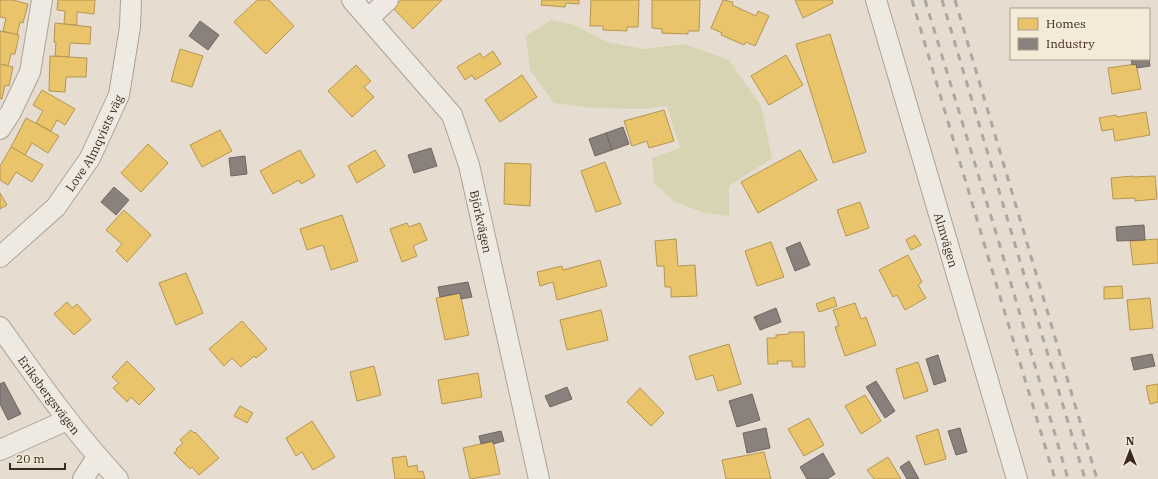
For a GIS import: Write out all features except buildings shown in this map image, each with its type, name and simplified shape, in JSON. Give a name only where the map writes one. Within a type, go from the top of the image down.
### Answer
[{"type":"street","points":[[0,129],[11,112],[30,72],[42,0]]},
{"type":"street","name":"Love Almqvists väg","points":[[0,257],[56,207],[90,158],[119,95],[130,27],[131,0]]},
{"type":"street","name":"Björkvägen","points":[[352,0],[452,115],[469,165],[539,479]]},
{"type":"street","points":[[369,18],[388,0]]},
{"type":"street","name":"Almvägen","points":[[876,0],[1016,479]]},
{"type":"street","name":"Eriksbergsvägen","points":[[0,327],[67,420],[97,457],[118,479]]},
{"type":"street","points":[[0,450],[67,420]]},
{"type":"street","points":[[83,479],[97,457]]},
{"type":"shaded area","points":[[551,20],[572,24],[607,42],[644,49],[684,44],[729,60],[761,106],[772,158],[729,186],[729,216],[705,213],[675,202],[654,183],[652,158],[680,148],[667,106],[643,109],[592,108],[554,103],[530,70],[526,36]]},
{"type":"railway","points":[[912,0],[1055,479]]},
{"type":"railway","points":[[925,0],[1000,246],[1068,479]]},
{"type":"railway","points":[[942,0],[1085,479]]},
{"type":"railway","points":[[955,0],[1097,479]]}]
